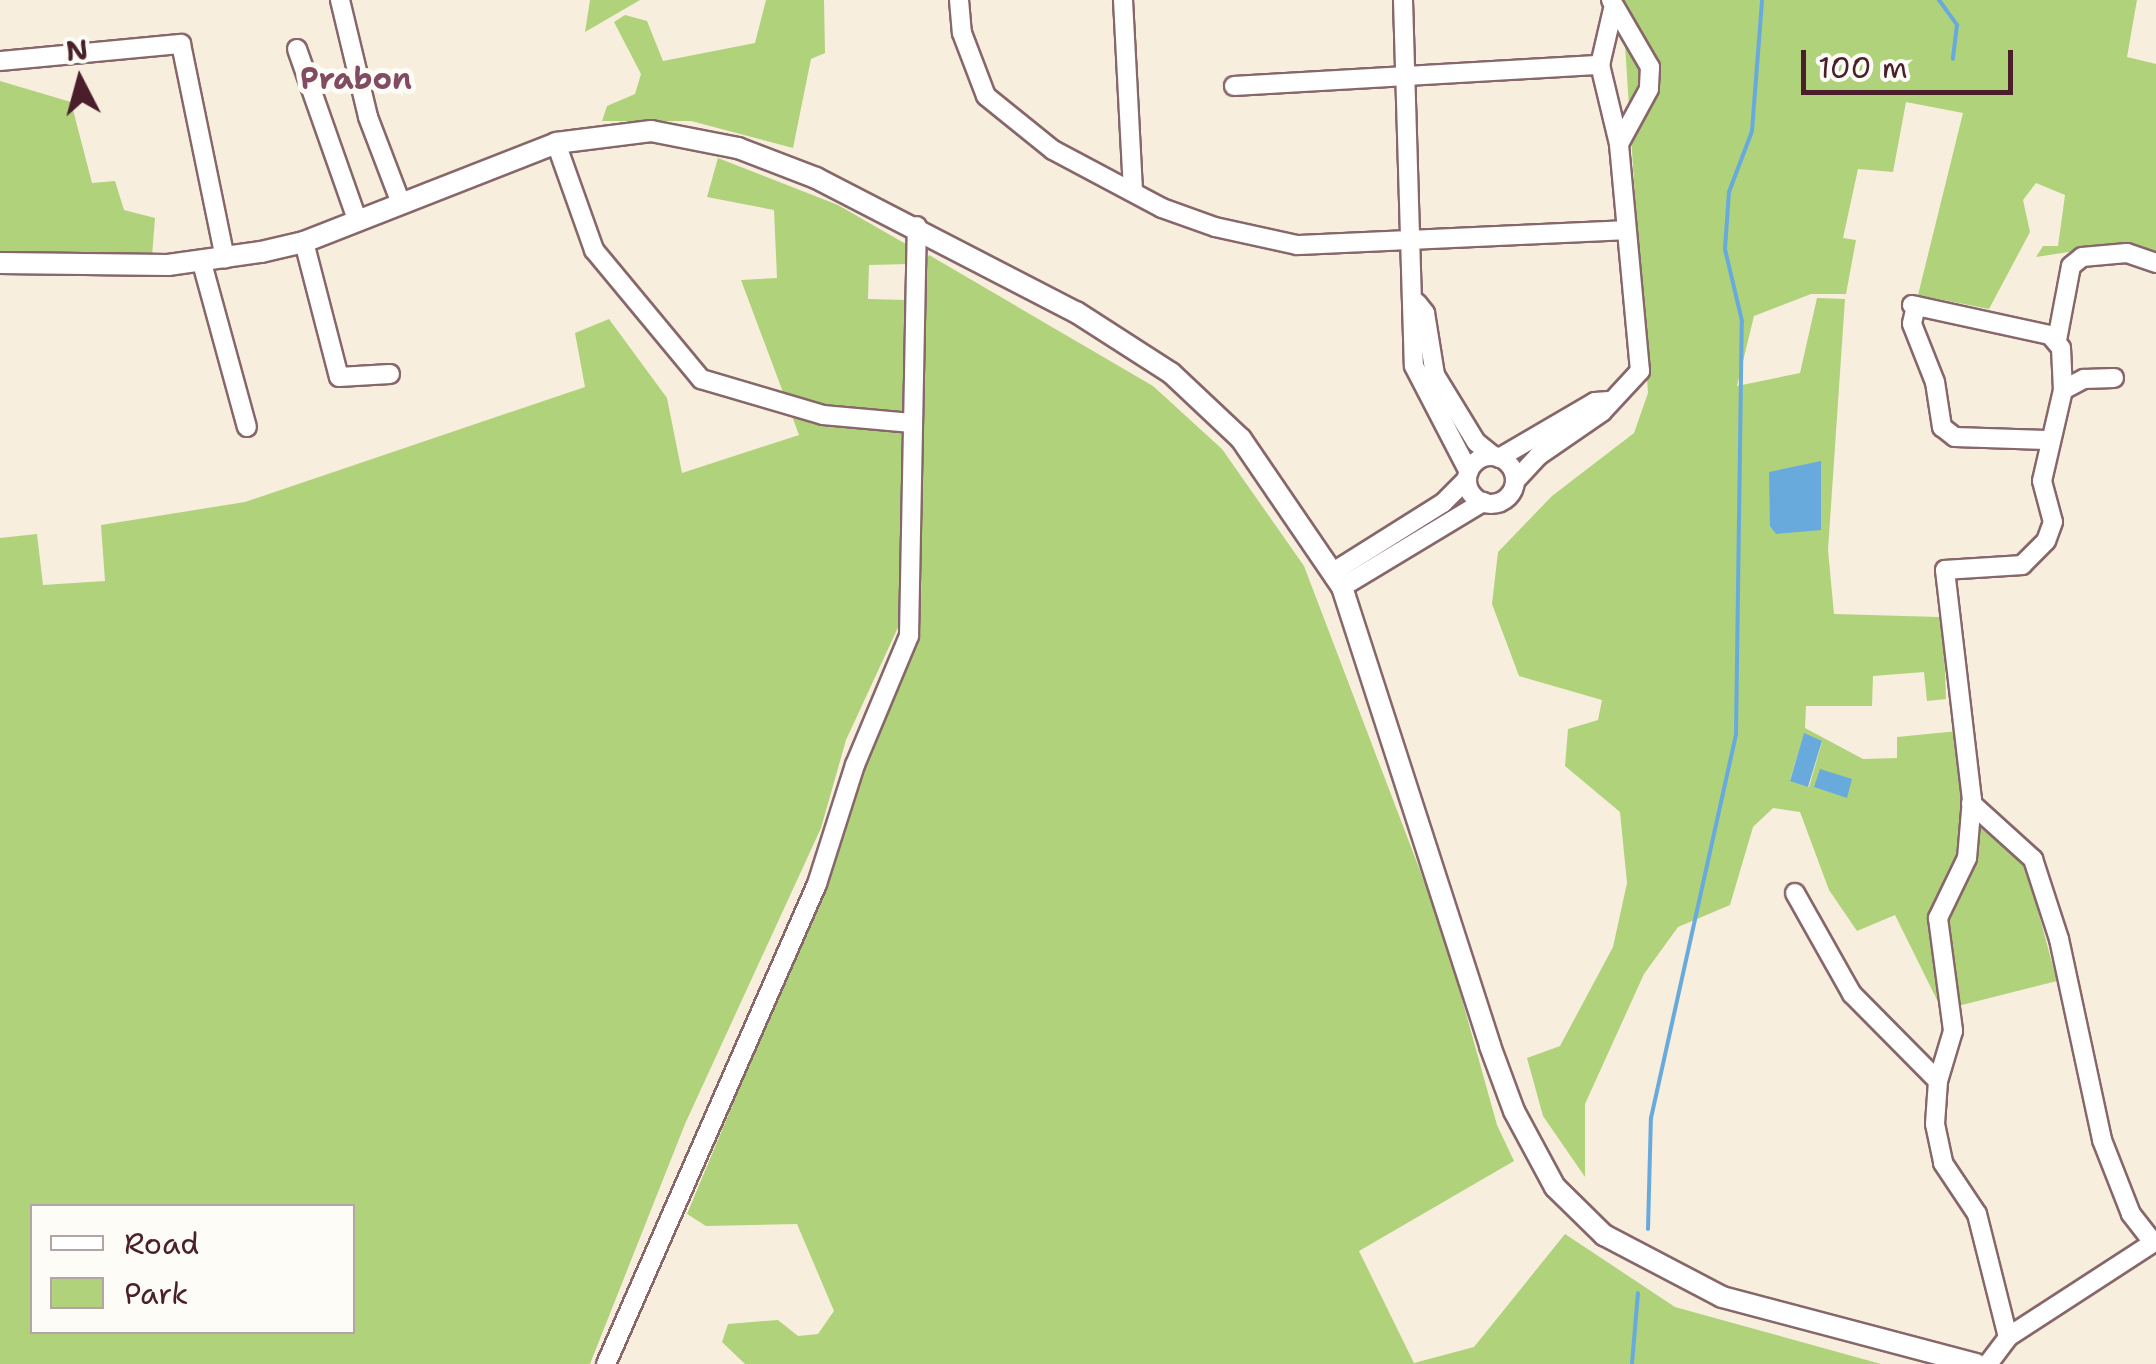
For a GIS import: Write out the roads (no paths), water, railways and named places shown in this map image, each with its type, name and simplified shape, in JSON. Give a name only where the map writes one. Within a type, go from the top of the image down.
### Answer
[{"type":"street","points":[[340,0],[368,116],[400,201]]},
{"type":"street","points":[[959,0],[962,34],[986,96],[1054,150],[1132,192],[1215,227],[1296,245],[1626,230]]},
{"type":"street","points":[[1123,0],[1132,192]]},
{"type":"street","points":[[1403,0],[1417,303],[1440,403],[1468,476],[1483,502]]},
{"type":"street","points":[[1338,580],[1483,502],[1504,500],[1515,481],[1640,371],[1619,144],[1600,65],[1612,5]]},
{"type":"street","points":[[1612,5],[1650,67],[1639,114],[1619,144]]},
{"type":"street","points":[[0,61],[180,44],[225,259]]},
{"type":"street","points":[[297,49],[357,220]]},
{"type":"street","points":[[1234,86],[1406,80],[1600,65]]},
{"type":"street","points":[[0,263],[202,263],[225,259],[304,242],[400,201],[556,144],[623,130],[696,137],[816,178],[917,226],[1076,312],[1171,373],[1249,449],[1338,580],[1490,1046],[1514,1110],[1555,1187],[1604,1235],[1722,1298],[1976,1364]]},
{"type":"street","points":[[556,144],[594,250],[701,378],[837,418],[912,423]]},
{"type":"street","points":[[606,1364],[805,912],[855,765],[909,636],[917,226]]},
{"type":"street","points":[[304,242],[339,377],[390,374]]},
{"type":"street","points":[[2008,1337],[1977,1214],[1938,1146],[1938,1081],[1954,1031],[1938,918],[1967,858],[1971,803],[1944,570],[2022,565],[2034,558],[2054,522],[2042,481],[2046,440],[2062,390],[2057,340],[2071,266],[2082,257],[2127,253],[2156,263]]},
{"type":"street","points":[[202,263],[247,427]]},
{"type":"street","points":[[2046,440],[1955,437],[1942,427],[1936,382],[1912,324],[1914,306],[2057,340]]},
{"type":"street","points":[[2062,390],[2084,379],[2114,378]]},
{"type":"street","points":[[1338,580],[1443,503],[1468,476],[1496,457],[1595,402],[1610,400]]},
{"type":"street","points":[[1440,403],[1515,481]]},
{"type":"street","points":[[1971,803],[2033,859],[2060,939],[2102,1140],[2131,1214],[2155,1242],[2008,1337],[1988,1364]]},
{"type":"street","points":[[1795,893],[1852,994],[1938,1081]]},
{"type":"water","points":[[1821,461],[1821,530],[1776,534],[1770,526],[1769,472]]},
{"type":"water","points":[[1804,733],[1822,741],[1808,787],[1790,781]]},
{"type":"water","points":[[1820,769],[1852,779],[1847,798],[1814,787]]},
{"type":"waterway","points":[[1648,1229],[1651,1118],[1736,734],[1742,321],[1725,249],[1729,192],[1752,131],[1762,0]]},
{"type":"waterway","points":[[1939,0],[1957,25],[1953,59]]},
{"type":"waterway","points":[[1632,1364],[1638,1293]]},
{"type":"district","name":"Prabon","points":[[356,79]]}]
